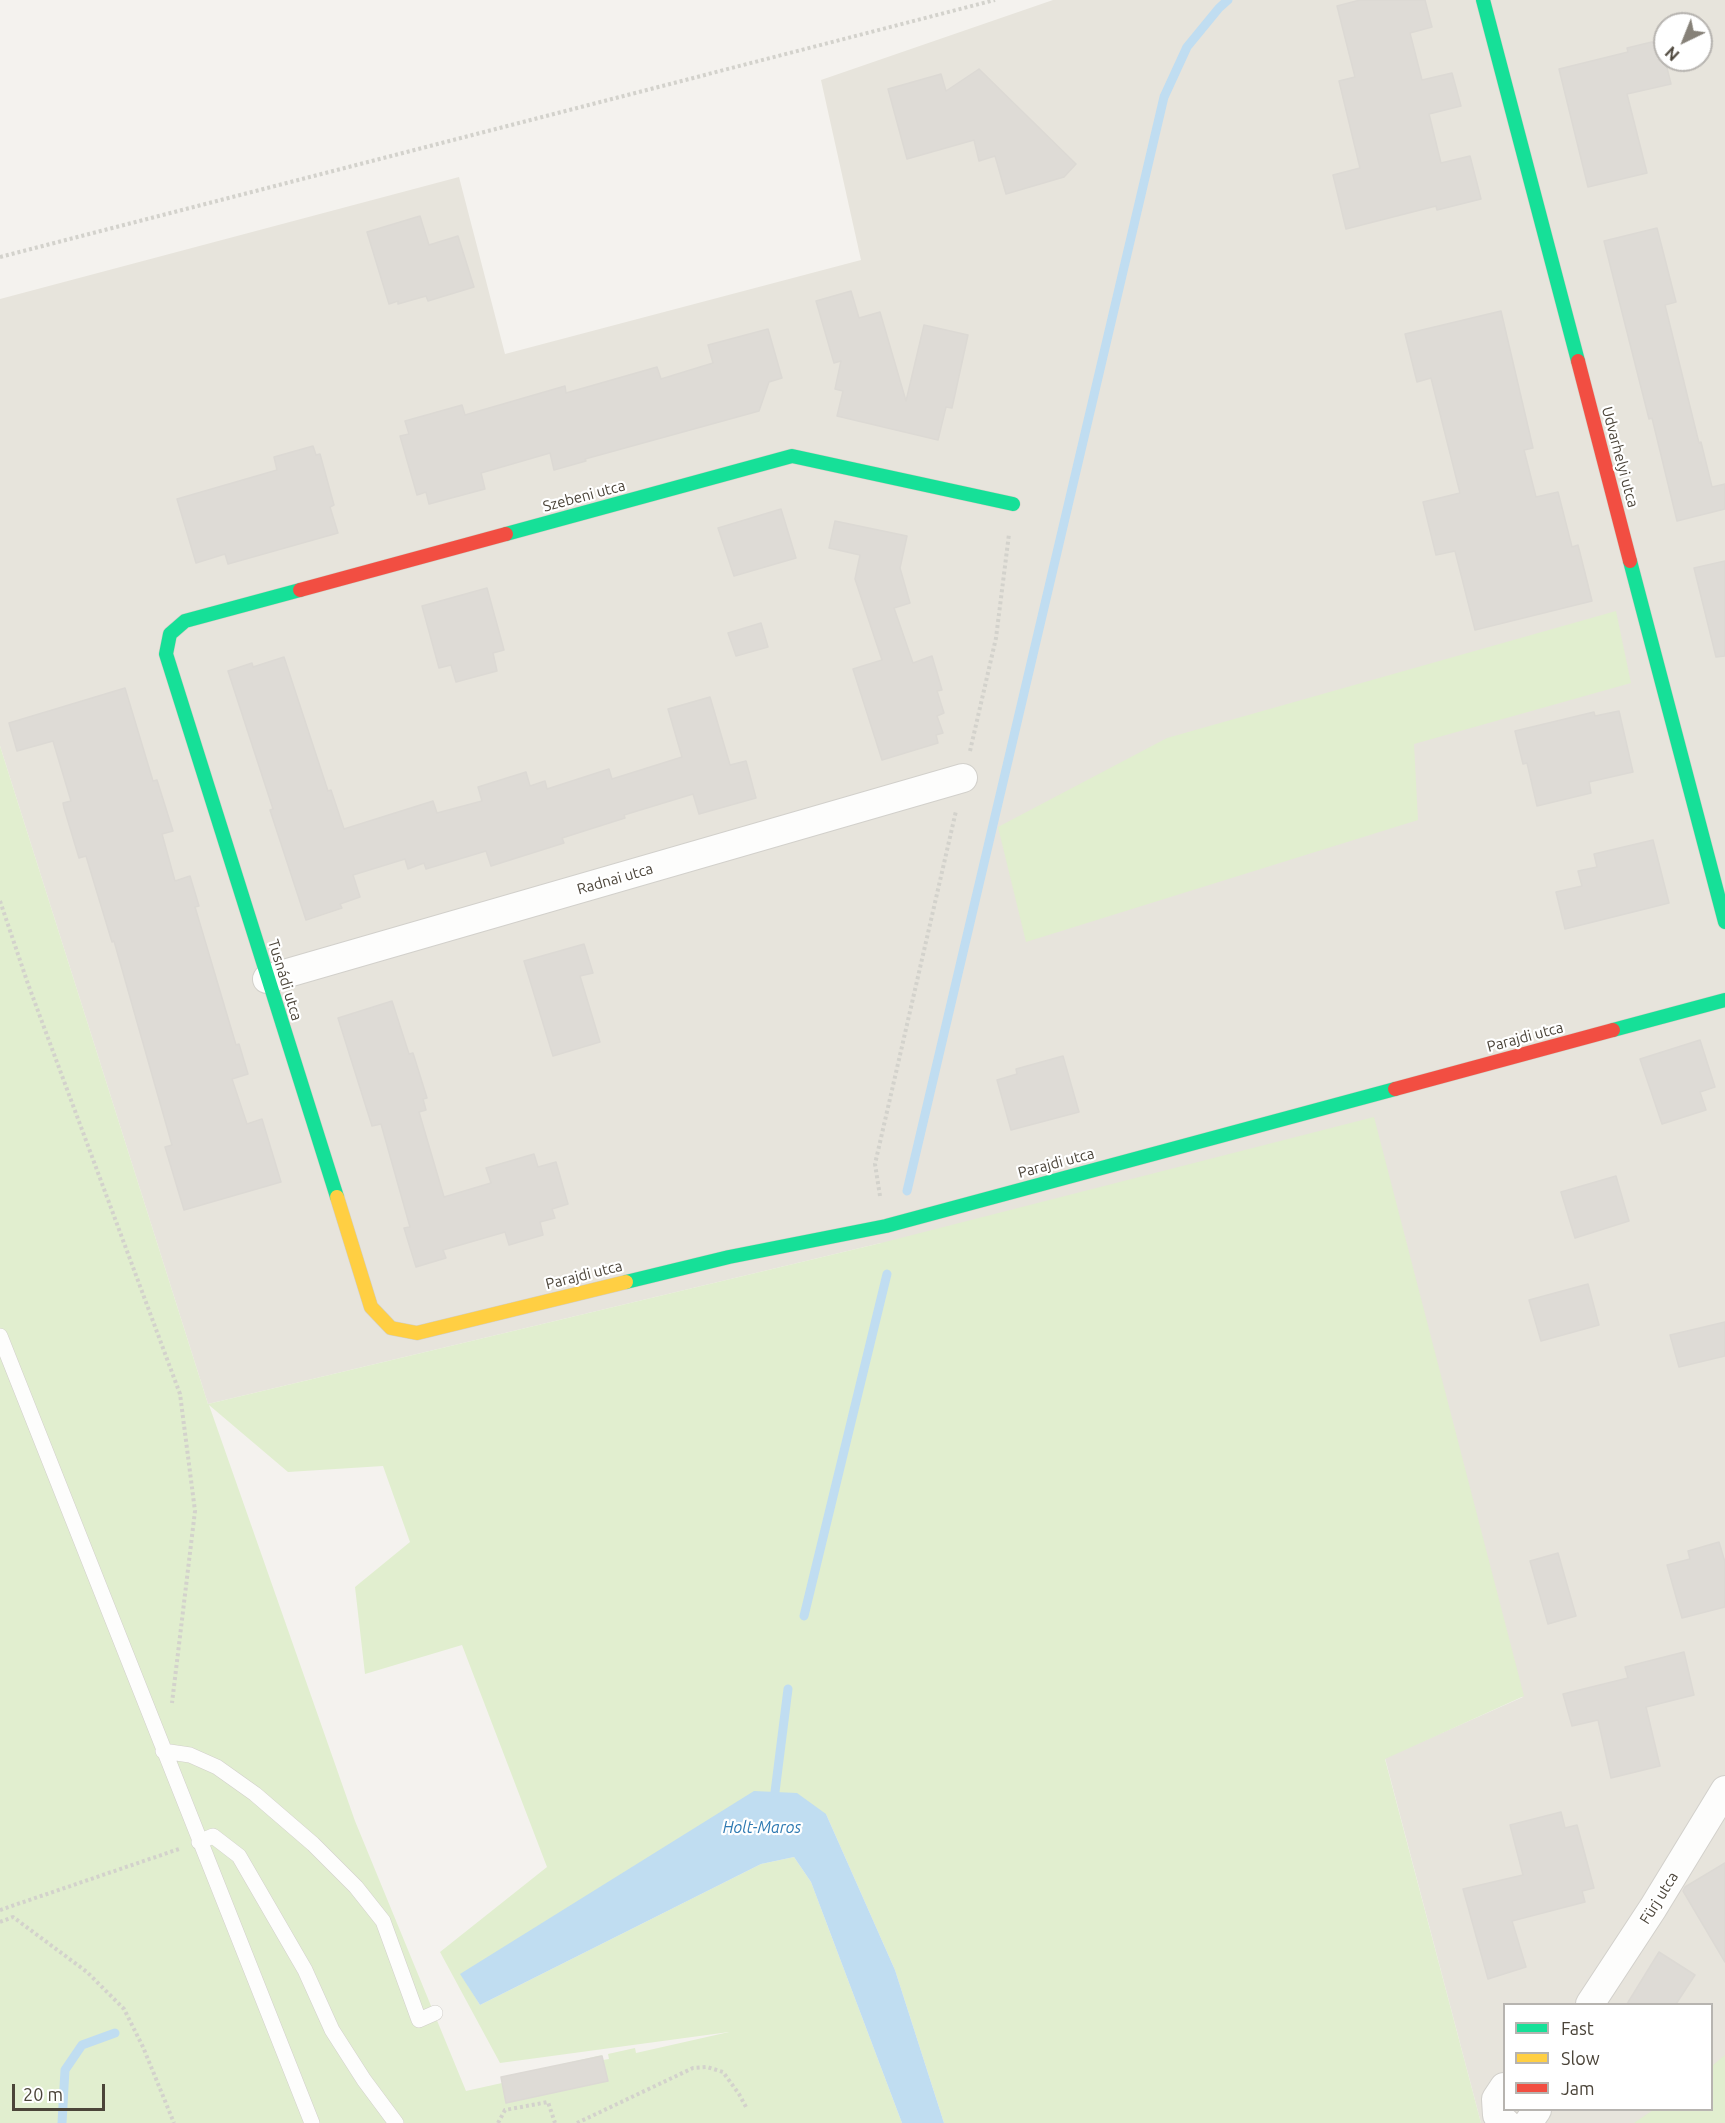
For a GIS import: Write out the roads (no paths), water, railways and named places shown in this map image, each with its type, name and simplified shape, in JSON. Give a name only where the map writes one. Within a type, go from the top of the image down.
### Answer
[{"type":"street","name":"Udvarhelyi utca","points":[[1483,0],[1725,922]]},
{"type":"street","name":"Szebeni utca","points":[[170,634],[185,621],[792,456],[1013,504]]},
{"type":"street","name":"Tusnádi utca","points":[[170,634],[166,654],[371,1307],[391,1328]]},
{"type":"street","name":"Radnai utca","points":[[267,979],[963,778]]},
{"type":"street","name":"Parajdi utca","points":[[391,1328],[417,1333],[729,1257],[886,1226],[1725,1000]]},
{"type":"street","name":"Fürj utca","points":[[1591,2003],[1653,1908],[1725,1790]]},
{"type":"street","points":[[1503,2088],[1496,2099],[1497,2115],[1506,2123]]},
{"type":"lane","points":[[0,1336],[312,2123]]},
{"type":"lane","points":[[163,1751],[190,1755],[217,1767],[255,1794],[313,1844],[356,1887],[383,1921],[419,2020],[435,2013]]},
{"type":"lane","points":[[199,1842],[213,1836],[239,1856],[305,1970],[332,2030],[364,2080],[396,2123]]},
{"type":"water","name":"Holt-Maros","points":[[754,1791],[797,1793],[826,1814],[895,1970],[944,2123],[902,2123],[811,1882],[794,1857],[761,1864],[480,2005],[460,1974]]},
{"type":"waterway","points":[[907,1191],[1164,97],[1187,47],[1228,0]]},
{"type":"waterway","points":[[804,1616],[887,1274]]},
{"type":"waterway","points":[[775,1792],[788,1689]]},
{"type":"waterway","points":[[62,2123],[65,2070],[82,2045],[115,2033]]}]
